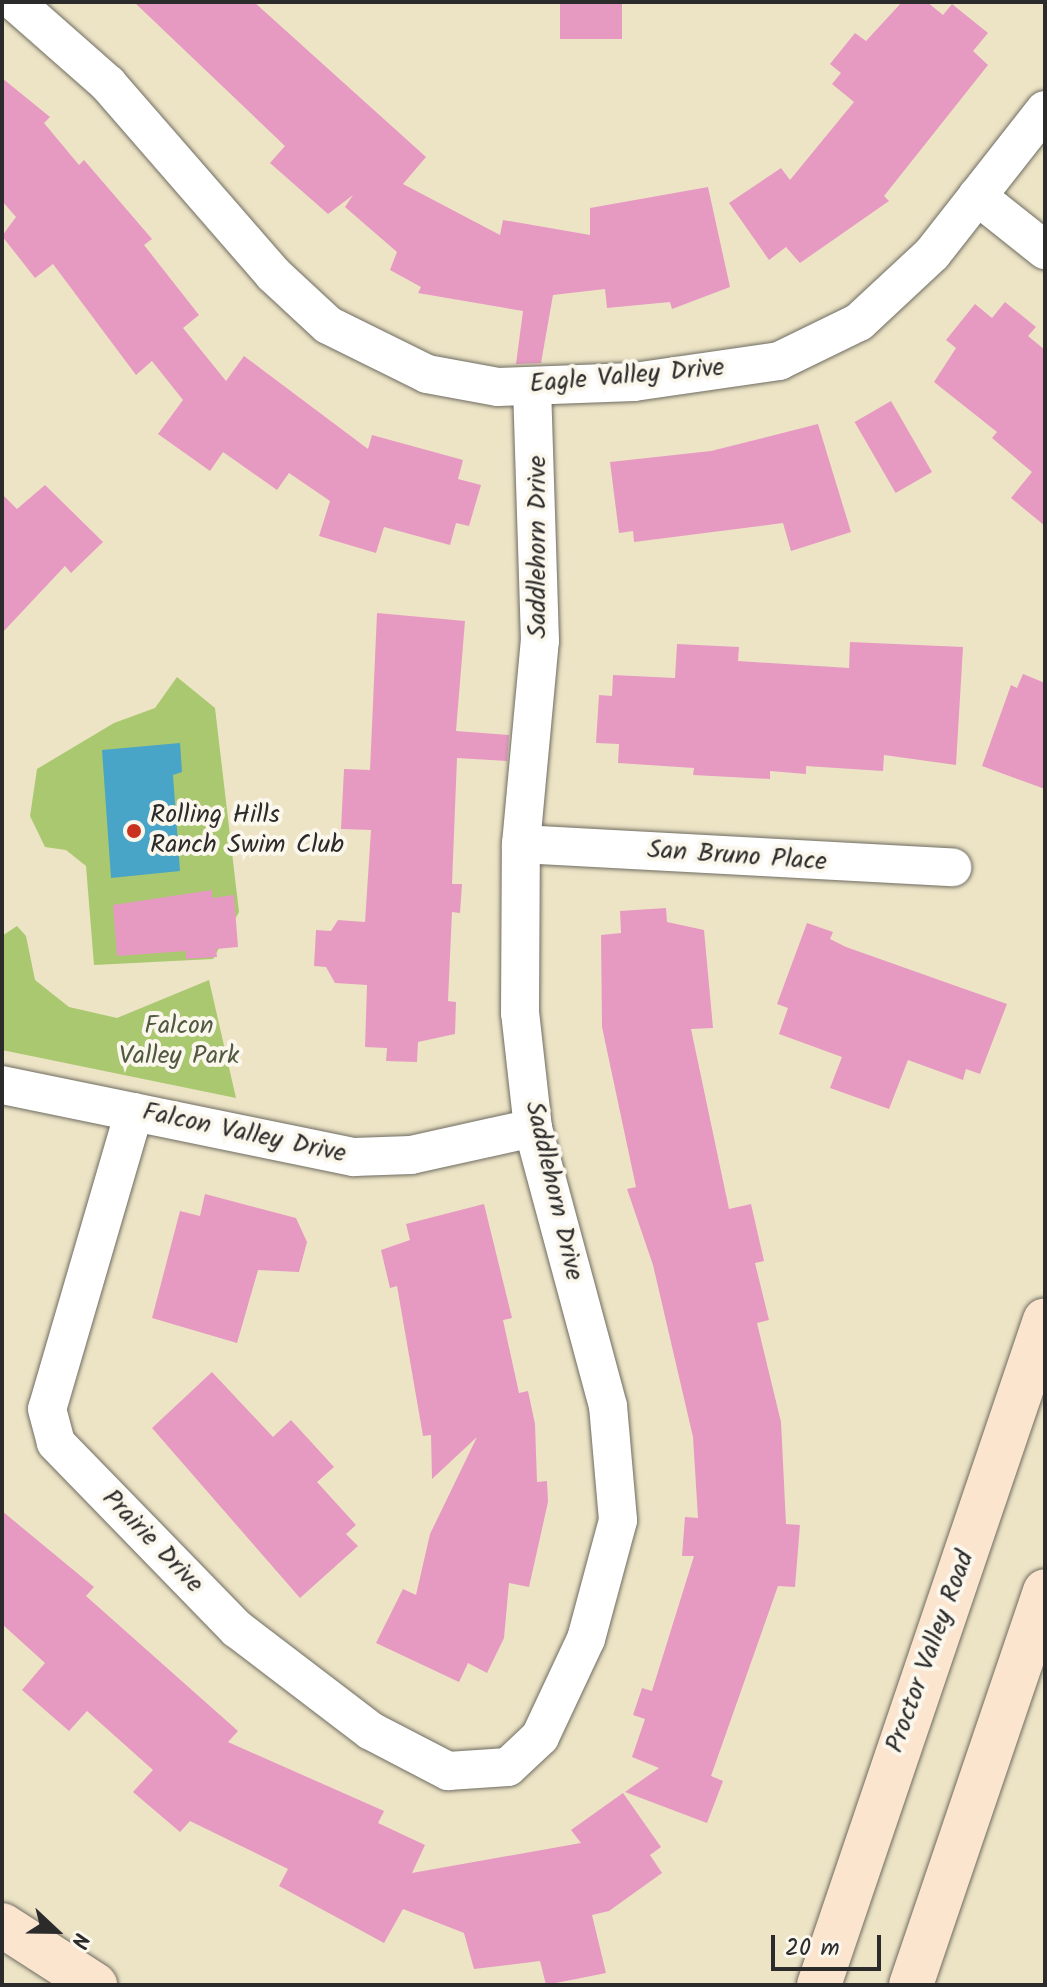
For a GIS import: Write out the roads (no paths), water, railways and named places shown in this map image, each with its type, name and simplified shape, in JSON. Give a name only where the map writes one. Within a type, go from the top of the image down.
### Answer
[{"type":"main road","name":"Proctor Valley Road","points":[[819,1985],[1045,1320]]},
{"type":"main road","points":[[911,1985],[1045,1591]]},
{"type":"main road","points":[[2,1925],[71,1979]]},
{"type":"street","name":"Eagle Valley Drive","points":[[15,2],[108,84],[273,274],[328,325],[427,374],[532,388],[779,361],[859,322],[932,254],[1045,110]]},
{"type":"street","points":[[977,196],[1045,250]]},
{"type":"street","name":"Saddlehorn Drive","points":[[532,388],[540,641],[521,844],[520,1013],[533,1128],[608,1406],[618,1520],[586,1639],[540,1737]]},
{"type":"street","name":"San Bruno Place","points":[[521,844],[952,867]]},
{"type":"street","name":"Falcon Valley Drive","points":[[2,1085],[354,1157],[411,1155],[533,1128]]},
{"type":"street","name":"Prairie Drive","points":[[134,1112],[47,1409],[56,1443],[237,1629],[371,1731],[468,1775],[508,1767],[540,1737]]},
{"type":"water","points":[[180,743],[182,772],[173,775],[180,871],[111,878],[102,750]]},
{"type":"place","name":"Rolling Hills Ranch Swim Club","points":[[134,831]]},
{"type":"park label","name":"Falcon Valley Park","points":[[179,1042]]}]
